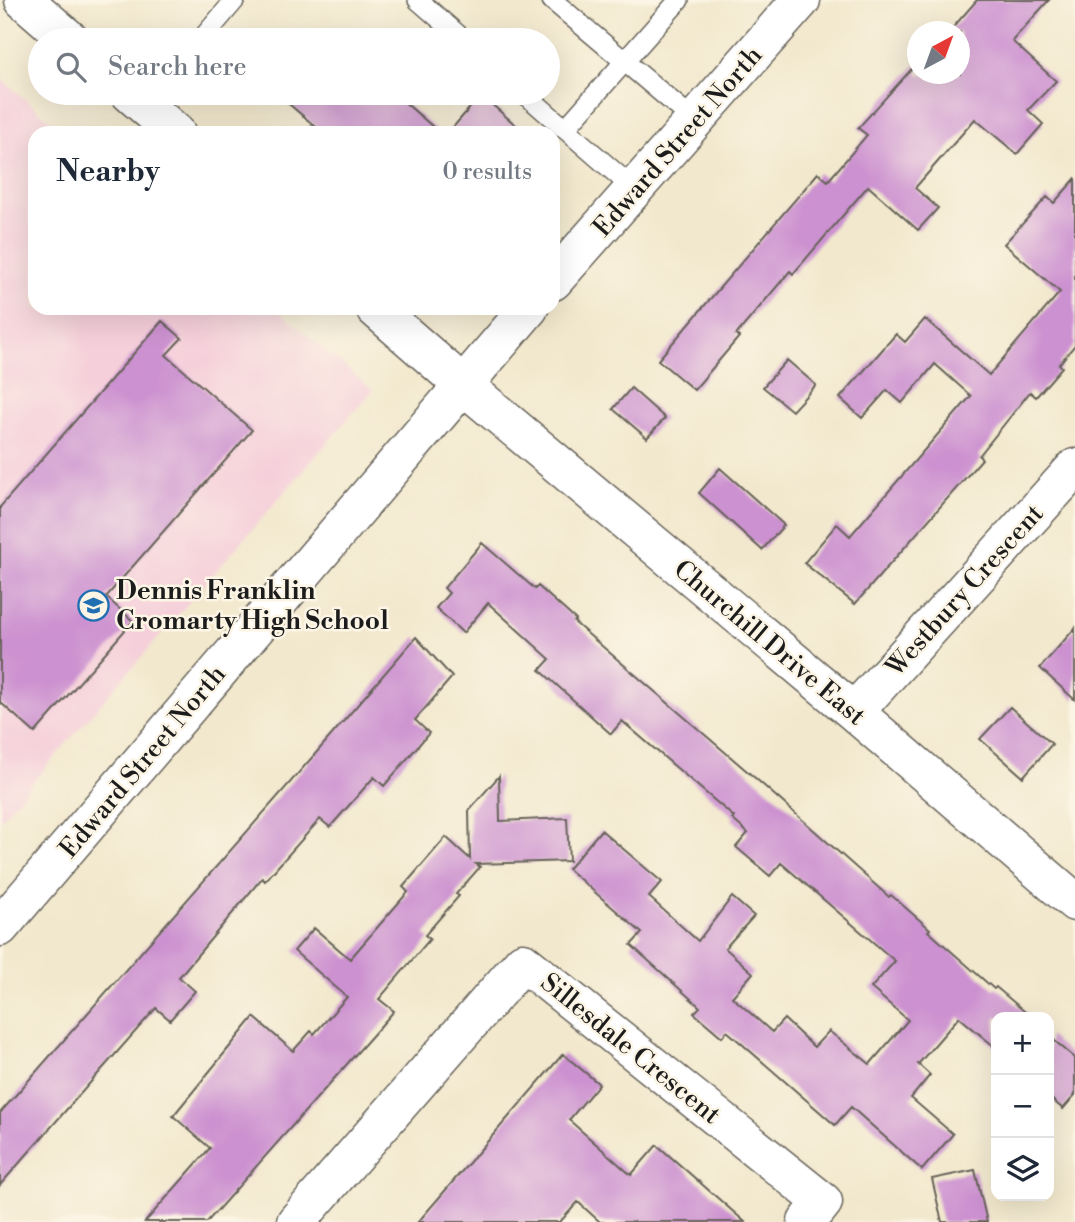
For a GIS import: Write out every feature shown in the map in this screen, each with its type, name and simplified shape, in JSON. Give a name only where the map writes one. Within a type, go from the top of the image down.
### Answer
[{"type":"street","name":"Edward Street North","points":[[560,273],[801,0]]},
{"type":"street","points":[[26,1],[56,28]]},
{"type":"street","points":[[151,105],[170,126]]},
{"type":"street","name":"Churchill Drive East","points":[[383,315],[1075,902]]},
{"type":"street","name":"Edward Street North","points":[[0,927],[523,315]]},
{"type":"street","name":"Westbury Crescent","points":[[854,712],[1075,468]]},
{"type":"street","name":"Sillesdale Crescent","points":[[296,1222],[523,962],[824,1202],[807,1222]]},
{"type":"lane","points":[[211,28],[235,0]]},
{"type":"lane","points":[[418,0],[450,28]]},
{"type":"lane","points":[[552,0],[695,121]]},
{"type":"lane","points":[[565,129],[679,0]]},
{"type":"lane","points":[[538,105],[634,190]]},
{"type":"shaded area","name":"Dennis Franklin Cromarty High School","points":[[0,78],[28,102],[28,105],[32,105],[57,126],[28,126],[28,315],[283,315],[373,390],[0,820]]},
{"type":"building","points":[[977,0],[1049,0],[1012,41],[1056,81],[1028,110],[1043,124],[1017,154],[975,119],[915,188],[938,208],[918,230],[868,186],[793,274],[790,271],[694,390],[658,360],[818,173],[828,181],[867,135],[858,128],[907,74],[907,84],[970,84],[970,21],[959,21]]},
{"type":"building","points":[[290,105],[408,105],[432,126],[315,126]]},
{"type":"building","points":[[472,105],[493,105],[517,126],[454,126]]},
{"type":"building","points":[[1075,179],[1075,345],[1059,364],[1062,367],[1036,397],[1030,392],[979,456],[982,459],[855,604],[804,563],[837,524],[850,536],[971,396],[935,364],[902,403],[887,390],[862,418],[840,398],[896,334],[905,342],[925,319],[989,375],[1060,292],[1004,244],[1047,197],[1054,203]]},
{"type":"building","points":[[162,321],[182,338],[166,355],[252,430],[106,597],[133,621],[35,733],[0,702],[0,507]]},
{"type":"building","points":[[787,360],[816,385],[792,411],[763,387]]},
{"type":"building","points":[[631,388],[665,418],[647,438],[613,409]]},
{"type":"building","points":[[720,468],[784,525],[762,550],[699,493]]},
{"type":"building","points":[[482,543],[535,589],[538,586],[576,620],[574,622],[889,897],[891,895],[930,929],[928,931],[994,989],[996,987],[1025,1012],[991,1012],[991,1044],[959,1017],[918,1064],[930,1075],[911,1098],[953,1134],[922,1170],[851,1107],[835,1125],[727,1031],[722,1037],[694,1013],[700,1007],[631,945],[642,933],[568,869],[601,830],[662,882],[649,897],[698,941],[732,897],[754,916],[725,948],[753,973],[732,997],[772,1032],[784,1019],[814,1047],[829,1031],[870,1064],[908,1020],[871,988],[895,961],[781,863],[770,876],[736,847],[748,833],[732,819],[734,817],[622,721],[611,734],[540,670],[550,659],[488,603],[463,633],[436,608],[449,593],[444,588]]},
{"type":"building","points":[[1075,628],[1075,700],[1040,668]]},
{"type":"building","points":[[416,637],[452,677],[415,720],[429,733],[384,786],[374,777],[330,827],[320,819],[265,881],[262,878],[179,977],[195,991],[170,1020],[156,1008],[0,1185],[0,1113]]},
{"type":"building","points":[[1010,707],[1052,744],[1023,777],[980,739]]},
{"type":"building","points":[[499,776],[500,821],[567,818],[569,861],[476,864],[480,867],[425,935],[430,939],[379,999],[394,1011],[207,1222],[145,1222],[210,1148],[173,1116],[254,1017],[293,1051],[311,1031],[314,1034],[347,997],[294,951],[314,928],[350,959],[408,892],[403,887],[446,837],[470,859],[469,810]]},
{"type":"building","points":[[1054,1040],[1075,1058],[1075,1095],[1063,1109],[1054,1101]]},
{"type":"building","points":[[563,1054],[599,1084],[569,1120],[631,1175],[657,1145],[745,1222],[600,1222],[578,1202],[560,1222],[418,1222]]},
{"type":"building","points":[[975,1170],[987,1222],[942,1222],[932,1179]]},
{"type":"place","name":"Dennis Franklin Cromarty High School","points":[[93,605]]}]
